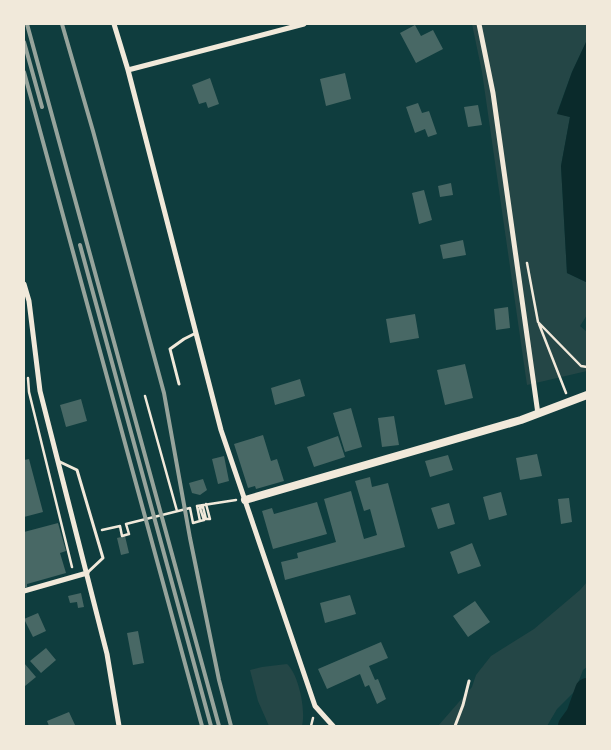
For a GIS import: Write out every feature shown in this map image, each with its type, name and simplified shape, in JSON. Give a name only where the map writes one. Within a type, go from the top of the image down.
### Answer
[{"type":"street","points":[[114,24],[128,70],[221,430],[315,706],[333,726]]},
{"type":"street","points":[[128,70],[304,24]]},
{"type":"street","points":[[479,24],[492,93],[538,414]]},
{"type":"street","points":[[24,284],[29,301],[40,391],[107,654],[119,726]]},
{"type":"street","points":[[245,500],[538,414],[587,395]]},
{"type":"street","points":[[24,591],[87,573]]},
{"type":"lane","points":[[179,384],[170,349],[184,338],[196,333]]},
{"type":"lane","points":[[57,461],[77,470],[103,558],[87,573]]},
{"type":"lane","points":[[455,726],[463,705],[468,681]]},
{"type":"path","points":[[525,259],[528,266],[538,322],[567,397]]},
{"type":"path","points":[[538,322],[581,366],[587,367]]},
{"type":"path","points":[[28,373],[29,392],[73,571]]},
{"type":"path","points":[[145,396],[177,511]]},
{"type":"path","points":[[200,521],[197,506],[245,500]]},
{"type":"path","points":[[95,531],[120,526],[122,536],[129,534],[126,524],[190,508],[193,523],[204,520],[200,508],[203,507],[206,520],[210,519],[206,504]]},
{"type":"shaded area","points":[[472,24],[587,24],[587,40],[572,72],[557,113],[570,117],[561,166],[567,273],[586,282],[587,286],[587,315],[580,326],[587,332],[587,371],[527,385],[482,72]]},
{"type":"shaded area","points":[[587,40],[587,286],[586,282],[567,273],[561,166],[570,117],[557,114],[572,72]]},
{"type":"shaded area","points":[[587,582],[587,667],[583,670],[575,691],[557,709],[547,726],[438,726],[472,687],[476,675],[491,656],[534,629]]},
{"type":"shaded area","points":[[287,664],[298,684],[303,712],[302,726],[269,726],[258,701],[250,670]]},
{"type":"building","points":[[415,25],[421,36],[433,30],[443,49],[416,63],[400,33]]},
{"type":"building","points":[[345,73],[351,99],[326,106],[320,79]]},
{"type":"building","points":[[210,78],[219,104],[208,108],[206,102],[199,104],[192,85]]},
{"type":"building","points":[[418,103],[422,113],[429,111],[437,134],[428,137],[425,129],[415,133],[406,107]]},
{"type":"building","points":[[478,105],[482,125],[468,127],[464,107]]},
{"type":"building","points":[[451,183],[453,195],[440,197],[438,186]]},
{"type":"building","points":[[424,190],[432,220],[419,224],[412,193]]},
{"type":"building","points":[[463,240],[466,255],[443,259],[440,245]]},
{"type":"building","points":[[508,307],[510,328],[496,330],[494,309]]},
{"type":"building","points":[[415,314],[419,338],[390,343],[386,319]]},
{"type":"building","points":[[465,364],[473,398],[445,405],[437,370]]},
{"type":"building","points":[[300,379],[305,396],[275,405],[271,388]]},
{"type":"building","points":[[81,399],[87,421],[66,427],[60,405]]},
{"type":"building","points":[[351,408],[362,447],[345,452],[333,413]]},
{"type":"building","points":[[394,416],[399,445],[382,447],[378,418]]},
{"type":"building","points":[[263,435],[271,461],[277,459],[284,481],[256,489],[255,486],[248,488],[234,444]]},
{"type":"building","points":[[338,436],[345,457],[314,467],[307,447]]},
{"type":"building","points":[[537,454],[542,476],[520,480],[516,458]]},
{"type":"building","points":[[448,455],[453,470],[430,477],[425,461]]},
{"type":"building","points":[[224,456],[229,481],[218,484],[212,459]]},
{"type":"building","points":[[29,459],[43,512],[24,517],[24,460]]},
{"type":"building","points":[[370,477],[372,487],[388,483],[405,547],[285,580],[281,562],[298,558],[297,553],[336,542],[324,499],[351,491],[364,539],[377,535],[370,509],[364,511],[355,481]]},
{"type":"building","points":[[203,479],[207,490],[200,495],[192,493],[189,483]]},
{"type":"building","points":[[501,492],[507,515],[489,520],[483,497]]},
{"type":"building","points":[[569,498],[572,522],[561,524],[558,499]]},
{"type":"building","points":[[317,502],[327,534],[273,549],[262,511],[272,508],[274,514]]},
{"type":"building","points":[[449,503],[455,524],[438,529],[431,508]]},
{"type":"building","points":[[58,523],[66,551],[60,553],[66,573],[27,584],[27,587],[24,588],[24,532]]},
{"type":"building","points":[[125,536],[129,553],[121,555],[117,538]]},
{"type":"building","points":[[472,543],[481,566],[458,574],[450,552]]},
{"type":"building","points":[[81,593],[84,607],[78,608],[77,602],[70,603],[68,596]]},
{"type":"building","points":[[350,595],[356,614],[325,623],[320,603]]},
{"type":"building","points":[[475,601],[490,622],[468,637],[453,616]]},
{"type":"building","points":[[38,613],[46,631],[33,637],[24,619]]},
{"type":"building","points":[[138,631],[144,663],[133,665],[127,633]]},
{"type":"building","points":[[381,642],[388,658],[369,666],[375,680],[378,679],[386,699],[377,704],[369,685],[365,687],[360,674],[327,689],[318,669]]},
{"type":"building","points":[[46,648],[56,660],[41,673],[30,661]]},
{"type":"building","points":[[24,663],[36,677],[25,686],[24,684]]},
{"type":"building","points":[[69,712],[75,725],[49,726],[47,721]]},
{"type":"waterway","points":[[570,726],[578,715],[587,690]]},
{"type":"railway","points":[[27,24],[219,726]]},
{"type":"railway","points":[[62,24],[164,393],[190,538],[219,680],[231,726]]},
{"type":"railway","points":[[24,42],[42,107]]},
{"type":"railway","points":[[24,72],[202,726]]},
{"type":"railway","points":[[80,245],[211,726]]}]
